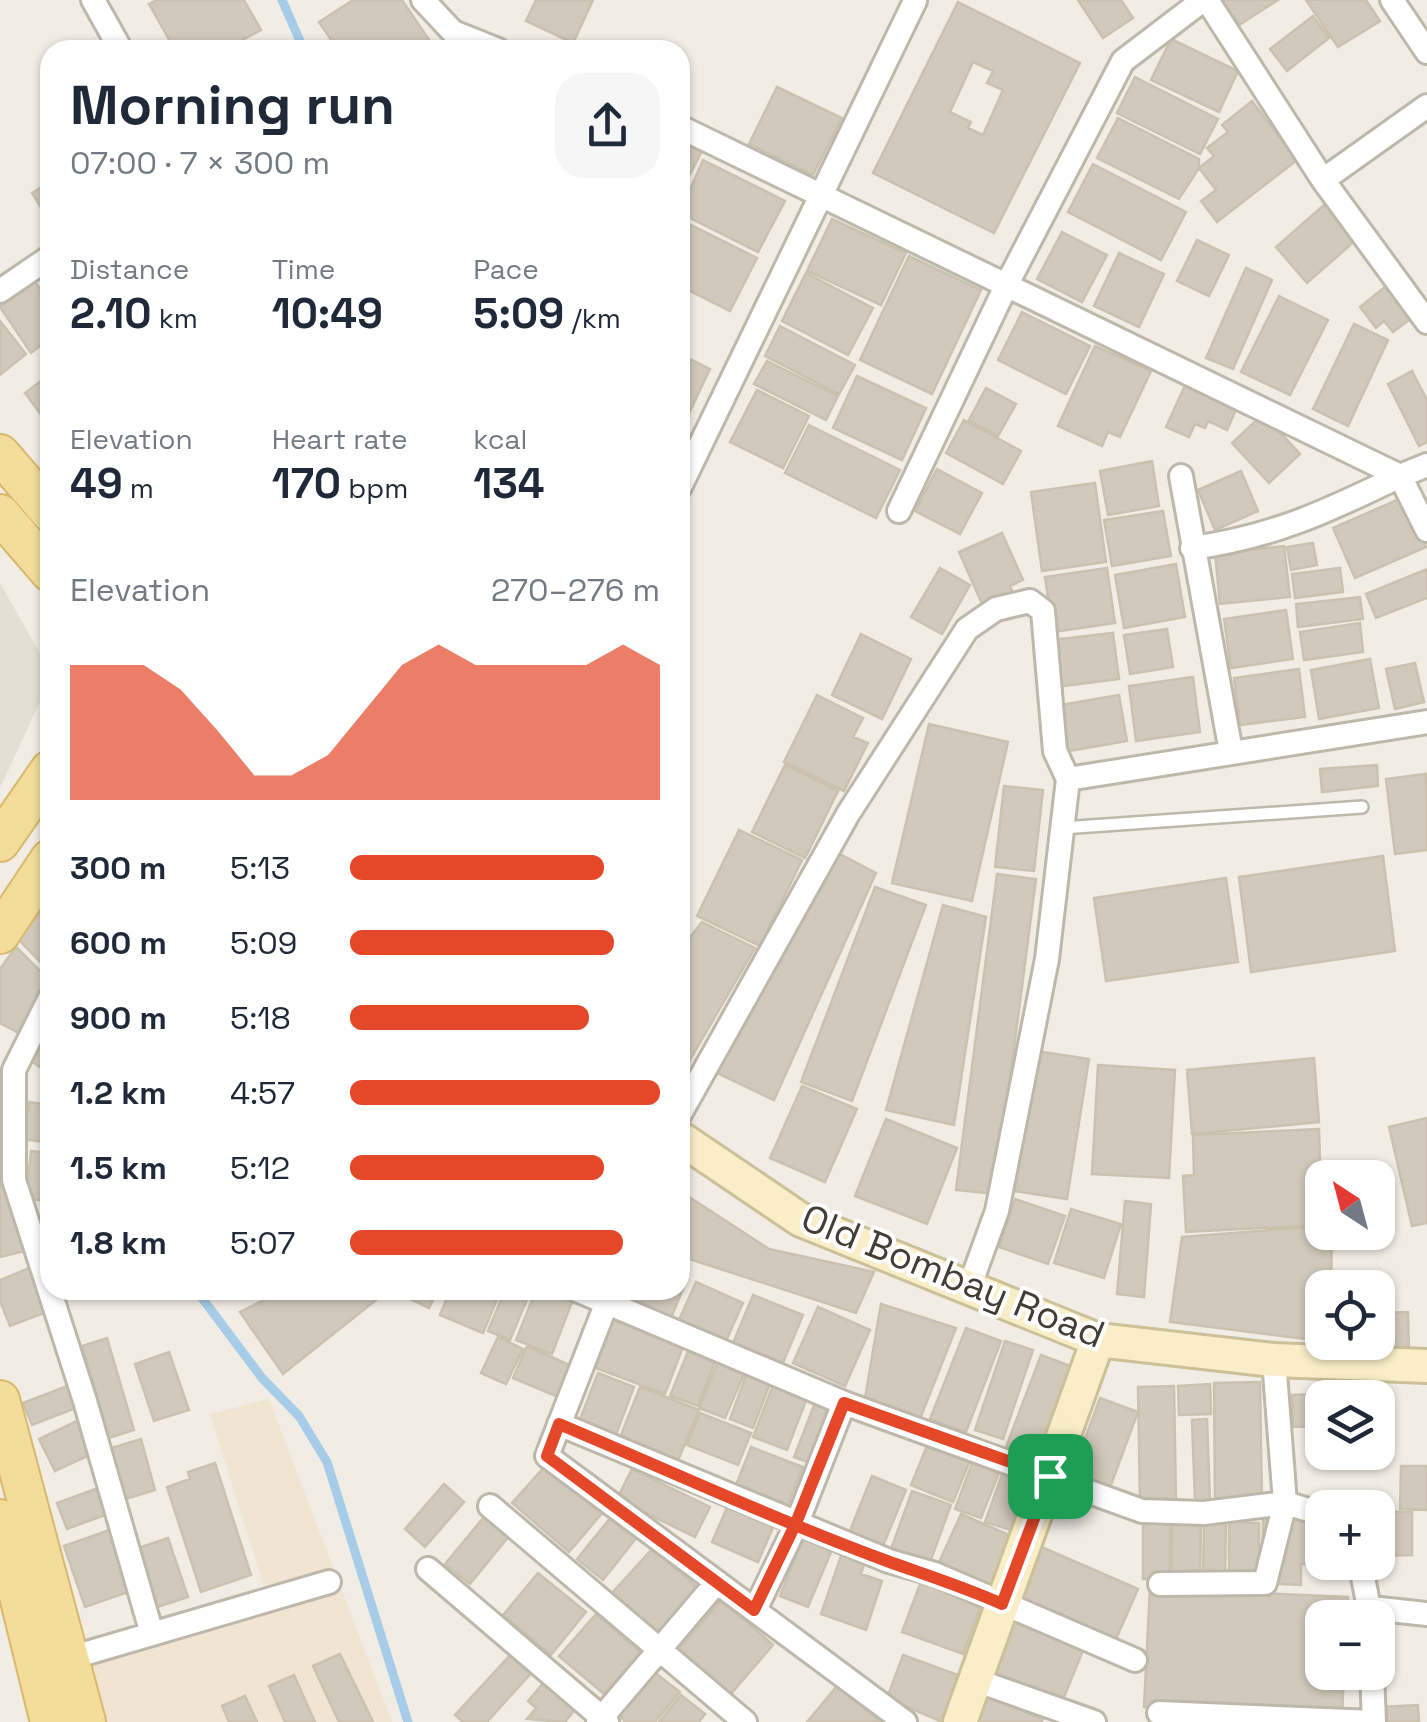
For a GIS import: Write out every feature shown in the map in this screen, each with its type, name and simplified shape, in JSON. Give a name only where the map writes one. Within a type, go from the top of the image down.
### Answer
[{"type":"main road","points":[[0,454],[40,500]]},
{"type":"main road","points":[[0,514],[40,560]]},
{"type":"main road","points":[[0,842],[40,784]]},
{"type":"main road","points":[[0,934],[40,874]]},
{"type":"main road","name":"Old Bombay Road","points":[[690,1145],[802,1220],[1098,1340],[1274,1360],[1427,1366]]},
{"type":"main road","points":[[960,1722],[1098,1340]]},
{"type":"main road","points":[[0,1400],[86,1722]]},
{"type":"main road","points":[[0,1519],[50,1722]]},
{"type":"street","points":[[94,0],[115,40]]},
{"type":"street","points":[[423,0],[454,32],[474,40]]},
{"type":"street","points":[[690,467],[916,0]]},
{"type":"street","points":[[899,511],[1007,284],[1123,61],[1205,0],[1324,180],[1427,322]]},
{"type":"street","points":[[1392,0],[1427,52]]},
{"type":"street","points":[[1324,180],[1427,106]]},
{"type":"street","points":[[690,132],[1400,476],[1427,530]]},
{"type":"street","points":[[0,291],[40,264]]},
{"type":"street","points":[[1192,548],[1251,540],[1304,522],[1427,466]]},
{"type":"street","points":[[1182,476],[1231,752]]},
{"type":"street","points":[[690,1096],[848,814],[967,628],[996,608],[1030,601],[1043,611],[1055,751],[1068,778],[1047,959],[997,1211],[969,1288]]},
{"type":"street","points":[[1068,778],[1427,722]]},
{"type":"street","points":[[40,1018],[14,1070],[14,1180],[40,1261]]},
{"type":"street","points":[[53,1300],[152,1634]]},
{"type":"street","points":[[602,1300],[844,1403],[1142,1511],[1204,1513],[1285,1504],[1305,1509]]},
{"type":"street","points":[[607,1302],[547,1456],[906,1722]]},
{"type":"street","points":[[1160,1584],[1265,1583],[1285,1504],[1274,1360]]},
{"type":"street","points":[[754,1610],[796,1523],[844,1403]]},
{"type":"street","points":[[559,1424],[1135,1660]]},
{"type":"street","points":[[490,1506],[745,1722]]},
{"type":"street","points":[[428,1569],[602,1721],[717,1582]]},
{"type":"street","points":[[70,1658],[329,1582]]},
{"type":"street","points":[[1395,1613],[1427,1614]]},
{"type":"street","points":[[975,1680],[1094,1722]]},
{"type":"street","points":[[1160,1713],[1374,1722],[1373,1690]]},
{"type":"lane","points":[[1062,828],[1362,807]]},
{"type":"shaded area","points":[[0,583],[40,653],[40,702],[0,788]]},
{"type":"shaded area","points":[[269,1399],[392,1722],[104,1722],[89,1665],[271,1610],[210,1414]]},
{"type":"building","points":[[157,0],[244,0],[261,30],[242,40],[169,40],[149,4]]},
{"type":"building","points":[[353,0],[402,0],[429,40],[331,40],[319,22]]},
{"type":"building","points":[[536,0],[593,0],[574,40],[526,21]]},
{"type":"building","points":[[1078,0],[1121,0],[1133,18],[1103,38]]},
{"type":"building","points":[[1222,0],[1278,0],[1239,25]]},
{"type":"building","points":[[1306,0],[1366,0],[1380,21],[1338,47]]},
{"type":"building","points":[[958,2],[1080,63],[994,233],[873,173]],"holes":[[[973,62],[993,71],[987,83],[1003,90],[983,135],[968,128],[971,122],[950,112]]]},
{"type":"building","points":[[1313,16],[1329,38],[1287,71],[1270,49]]},
{"type":"building","points":[[1171,39],[1238,71],[1219,112],[1151,80]]},
{"type":"building","points":[[1135,77],[1218,119],[1200,154],[1117,113]]},
{"type":"building","points":[[777,87],[842,118],[813,175],[749,144]]},
{"type":"building","points":[[1252,101],[1297,160],[1217,222],[1201,201],[1216,190],[1199,168],[1214,156],[1207,148],[1228,132],[1222,125]]},
{"type":"building","points":[[1118,118],[1199,159],[1199,168],[1179,199],[1097,158]]},
{"type":"building","points":[[690,145],[702,151],[690,174]]},
{"type":"building","points":[[703,160],[785,201],[758,252],[690,218],[690,190]]},
{"type":"building","points":[[1093,164],[1186,212],[1161,260],[1068,212]]},
{"type":"building","points":[[40,188],[40,206],[32,193]]},
{"type":"building","points":[[1325,204],[1356,240],[1307,283],[1276,247]]},
{"type":"building","points":[[832,219],[906,253],[881,305],[807,271]]},
{"type":"building","points":[[690,224],[757,258],[730,311],[690,291]]},
{"type":"building","points":[[1062,232],[1107,255],[1082,302],[1037,279]]},
{"type":"building","points":[[1197,240],[1229,255],[1209,296],[1177,281]]},
{"type":"building","points":[[1119,253],[1164,274],[1139,327],[1094,306]]},
{"type":"building","points":[[909,256],[981,290],[932,394],[860,360]]},
{"type":"building","points":[[1246,268],[1272,280],[1233,369],[1206,358]]},
{"type":"building","points":[[806,273],[873,308],[848,355],[782,321]]},
{"type":"building","points":[[34,281],[40,288],[40,346],[31,353],[0,307]]},
{"type":"building","points":[[1391,282],[1417,314],[1393,332],[1384,321],[1376,328],[1360,307]]},
{"type":"building","points":[[1279,296],[1328,320],[1290,395],[1241,372]]},
{"type":"building","points":[[1022,312],[1090,346],[1066,394],[998,360]]},
{"type":"building","points":[[0,321],[26,354],[0,375]]},
{"type":"building","points":[[1354,324],[1388,340],[1348,426],[1313,409]]},
{"type":"building","points":[[780,326],[855,365],[839,394],[765,356]]},
{"type":"building","points":[[1095,346],[1151,371],[1120,437],[1108,432],[1102,446],[1058,426]]},
{"type":"building","points":[[690,359],[710,369],[690,411]]},
{"type":"building","points":[[767,361],[838,396],[826,420],[754,384]]},
{"type":"building","points":[[1412,371],[1427,400],[1427,442],[1419,446],[1388,384]]},
{"type":"building","points":[[857,376],[926,408],[902,460],[833,428]]},
{"type":"building","points":[[1187,381],[1239,403],[1227,430],[1208,421],[1205,428],[1195,424],[1189,437],[1166,427]]},
{"type":"building","points":[[40,382],[40,413],[25,393]]},
{"type":"building","points":[[986,388],[1016,404],[998,436],[969,420]]},
{"type":"building","points":[[757,390],[809,416],[783,468],[730,442]]},
{"type":"building","points":[[1263,414],[1300,454],[1269,483],[1232,443]]},
{"type":"building","points":[[964,420],[1021,451],[1003,484],[946,453]]},
{"type":"building","points":[[809,425],[900,470],[876,518],[785,473]]},
{"type":"building","points":[[1152,461],[1159,506],[1108,515],[1100,471]]},
{"type":"building","points":[[937,469],[982,493],[960,534],[915,511]]},
{"type":"building","points":[[1241,471],[1258,511],[1215,530],[1198,490]]},
{"type":"building","points":[[1095,483],[1106,562],[1042,571],[1031,492]]},
{"type":"building","points":[[1404,497],[1426,547],[1355,578],[1333,528]]},
{"type":"building","points":[[1163,511],[1171,556],[1112,566],[1104,520]]},
{"type":"building","points":[[1002,533],[1023,580],[1010,586],[1013,593],[983,606],[959,552]]},
{"type":"building","points":[[1313,543],[1317,565],[1291,570],[1287,547]]},
{"type":"building","points":[[1284,546],[1290,597],[1220,604],[1215,553]]},
{"type":"building","points":[[1176,564],[1185,617],[1124,628],[1115,575]]},
{"type":"building","points":[[940,568],[970,585],[942,634],[911,617]]},
{"type":"building","points":[[1107,568],[1115,623],[1053,632],[1045,577]]},
{"type":"building","points":[[1340,568],[1343,592],[1295,598],[1292,574]]},
{"type":"building","points":[[1427,569],[1427,598],[1376,618],[1366,594]]},
{"type":"building","points":[[1360,597],[1363,619],[1298,627],[1296,604]]},
{"type":"building","points":[[1286,610],[1293,659],[1231,668],[1224,619]]},
{"type":"building","points":[[1360,623],[1363,652],[1304,660],[1300,632]]},
{"type":"building","points":[[1167,629],[1173,667],[1130,674],[1124,635]]},
{"type":"building","points":[[1113,633],[1119,679],[1056,687],[1051,640]]},
{"type":"building","points":[[861,634],[911,659],[882,719],[832,695]]},
{"type":"building","points":[[1370,659],[1379,708],[1319,719],[1311,670]]},
{"type":"building","points":[[1415,663],[1424,702],[1395,709],[1386,669]]},
{"type":"building","points":[[1299,669],[1305,717],[1240,725],[1234,678]]},
{"type":"building","points":[[1193,677],[1200,732],[1136,741],[1129,686]]},
{"type":"building","points":[[817,695],[863,718],[853,737],[868,743],[844,791],[784,762]]},
{"type":"building","points":[[1119,695],[1127,741],[1063,752],[1055,706]]},
{"type":"building","points":[[929,724],[1008,742],[972,901],[892,883]]},
{"type":"building","points":[[785,765],[838,791],[805,858],[752,832]]},
{"type":"building","points":[[1377,765],[1378,786],[1322,792],[1320,769]]},
{"type":"building","points":[[1426,774],[1427,850],[1395,854],[1386,779]]},
{"type":"building","points":[[1004,786],[1043,790],[1034,871],[995,867]]},
{"type":"building","points":[[739,830],[802,860],[760,946],[697,916]]},
{"type":"building","points":[[836,852],[876,873],[774,1100],[717,1073]]},
{"type":"building","points":[[1383,856],[1395,951],[1251,972],[1239,877]]},
{"type":"building","points":[[997,874],[1036,879],[995,1194],[956,1190]]},
{"type":"building","points":[[1226,878],[1238,962],[1106,981],[1094,898]]},
{"type":"building","points":[[875,887],[926,905],[852,1101],[801,1082]]},
{"type":"building","points":[[943,905],[986,917],[954,1125],[886,1110]]},
{"type":"building","points":[[40,913],[40,962],[16,937]]},
{"type":"building","points":[[702,922],[755,948],[690,1060],[690,937]]},
{"type":"building","points":[[16,947],[40,971],[40,994],[19,1033],[0,1023],[0,969]]},
{"type":"building","points":[[39,1038],[40,1039],[40,1067],[25,1057]]},
{"type":"building","points":[[1030,1050],[1089,1059],[1067,1199],[1007,1190]]},
{"type":"building","points":[[1314,1058],[1319,1122],[1192,1134],[1187,1070]]},
{"type":"building","points":[[1098,1065],[1175,1070],[1169,1178],[1092,1174]]},
{"type":"building","points":[[802,1086],[857,1109],[825,1182],[770,1158]]},
{"type":"building","points":[[29,1102],[40,1104],[40,1142],[23,1139]]},
{"type":"building","points":[[1427,1118],[1427,1223],[1412,1226],[1389,1127]]},
{"type":"building","points":[[886,1119],[957,1148],[927,1224],[855,1196]]},
{"type":"building","points":[[1319,1129],[1320,1160],[1305,1160],[1305,1226],[1186,1232],[1183,1176],[1194,1175],[1193,1135]]},
{"type":"building","points":[[31,1151],[40,1152],[40,1200],[26,1199]]},
{"type":"building","points":[[6,1178],[24,1251],[0,1257],[0,1179]]},
{"type":"building","points":[[690,1198],[769,1249],[874,1272],[856,1313],[690,1259]]},
{"type":"building","points":[[1015,1199],[1065,1216],[1048,1264],[999,1247]]},
{"type":"building","points":[[1125,1201],[1151,1204],[1144,1297],[1117,1294]]},
{"type":"building","points":[[1071,1209],[1121,1224],[1104,1278],[1054,1263]]},
{"type":"building","points":[[1305,1227],[1305,1250],[1332,1250],[1331,1270],[1305,1270],[1305,1339],[1170,1322],[1182,1237]]},
{"type":"building","points":[[32,1267],[40,1300],[45,1300],[49,1311],[10,1326],[0,1301],[0,1280]]},
{"type":"building","points":[[696,1282],[743,1303],[725,1343],[678,1322]]},
{"type":"building","points":[[753,1295],[803,1315],[783,1363],[733,1343]]},
{"type":"building","points":[[264,1300],[376,1300],[283,1374],[240,1312]]},
{"type":"building","points":[[412,1300],[433,1300],[429,1308]]},
{"type":"building","points":[[446,1300],[497,1300],[483,1333],[440,1315]]},
{"type":"building","points":[[501,1300],[527,1300],[510,1340],[488,1331]]},
{"type":"building","points":[[532,1300],[572,1302],[552,1354],[516,1340]]},
{"type":"building","points":[[619,1300],[678,1300],[669,1323],[618,1303]]},
{"type":"building","points":[[881,1304],[956,1328],[920,1419],[865,1398]]},
{"type":"building","points":[[818,1307],[870,1330],[845,1386],[793,1363]]},
{"type":"building","points":[[1395,1312],[1408,1312],[1409,1355],[1395,1355]]},
{"type":"building","points":[[611,1319],[683,1347],[665,1394],[593,1367]]},
{"type":"building","points":[[966,1328],[1001,1341],[966,1432],[930,1419]]},
{"type":"building","points":[[498,1337],[523,1349],[506,1384],[481,1373]]},
{"type":"building","points":[[107,1338],[134,1430],[109,1438],[82,1346]]},
{"type":"building","points":[[1005,1341],[1033,1350],[1003,1439],[975,1430]]},
{"type":"building","points":[[527,1346],[576,1368],[563,1399],[513,1378]]},
{"type":"building","points":[[689,1349],[716,1359],[698,1406],[670,1396]]},
{"type":"building","points":[[169,1352],[189,1410],[154,1421],[135,1364]]},
{"type":"building","points":[[1041,1355],[1081,1370],[1047,1462],[1006,1447]]},
{"type":"building","points":[[720,1357],[747,1367],[725,1418],[699,1408]]},
{"type":"building","points":[[749,1367],[773,1376],[753,1428],[730,1419]]},
{"type":"building","points":[[598,1373],[634,1387],[614,1440],[577,1427]]},
{"type":"building","points":[[775,1380],[809,1393],[787,1450],[753,1437]]},
{"type":"building","points":[[1260,1382],[1262,1504],[1215,1505],[1214,1383]]},
{"type":"building","points":[[1210,1384],[1211,1414],[1179,1415],[1178,1386]]},
{"type":"building","points":[[67,1386],[76,1408],[32,1425],[23,1403]]},
{"type":"building","points":[[1174,1386],[1176,1502],[1140,1503],[1138,1387]]},
{"type":"building","points":[[640,1387],[699,1410],[677,1463],[619,1440]]},
{"type":"building","points":[[1305,1394],[1305,1427],[1293,1427],[1292,1395]]},
{"type":"building","points":[[1100,1398],[1138,1412],[1108,1493],[1070,1479]]},
{"type":"building","points":[[816,1400],[835,1407],[812,1464],[794,1457]]},
{"type":"building","points":[[700,1413],[751,1433],[738,1465],[687,1445]]},
{"type":"building","points":[[1207,1419],[1210,1500],[1195,1501],[1192,1420]]},
{"type":"building","points":[[79,1420],[94,1453],[55,1471],[39,1439]]},
{"type":"building","points":[[141,1439],[155,1490],[123,1500],[108,1449]]},
{"type":"building","points":[[929,1441],[971,1458],[953,1502],[911,1485]]},
{"type":"building","points":[[751,1447],[803,1467],[786,1509],[734,1490]]},
{"type":"building","points":[[975,1455],[1002,1465],[981,1518],[955,1509]]},
{"type":"building","points":[[215,1463],[251,1575],[201,1592],[167,1487],[190,1479],[188,1472]]},
{"type":"building","points":[[547,1464],[603,1512],[569,1552],[512,1503]]},
{"type":"building","points":[[1005,1466],[1040,1479],[1021,1533],[985,1522]]},
{"type":"building","points":[[1401,1466],[1427,1466],[1427,1510],[1400,1509]]},
{"type":"building","points":[[632,1469],[710,1507],[695,1537],[617,1499]]},
{"type":"building","points":[[872,1476],[906,1490],[883,1546],[849,1533]]},
{"type":"building","points":[[444,1484],[464,1502],[425,1547],[405,1529]]},
{"type":"building","points":[[98,1488],[108,1514],[67,1529],[57,1503]]},
{"type":"building","points":[[912,1491],[951,1505],[929,1565],[890,1552]]},
{"type":"building","points":[[729,1503],[775,1523],[758,1562],[712,1542]]},
{"type":"building","points":[[1395,1512],[1412,1512],[1412,1555],[1395,1556]]},
{"type":"building","points":[[961,1514],[1016,1538],[991,1593],[936,1569]]},
{"type":"building","points":[[484,1517],[509,1536],[470,1584],[445,1564]]},
{"type":"building","points":[[611,1517],[637,1537],[603,1580],[577,1559]]},
{"type":"building","points":[[1172,1519],[1201,1519],[1200,1579],[1171,1579]]},
{"type":"building","points":[[1263,1519],[1305,1520],[1301,1585],[1279,1584],[1279,1570],[1262,1569]]},
{"type":"building","points":[[1204,1520],[1226,1520],[1225,1579],[1203,1579]]},
{"type":"building","points":[[1143,1522],[1170,1522],[1170,1579],[1143,1579]]},
{"type":"building","points":[[1229,1522],[1259,1523],[1259,1580],[1229,1580]]},
{"type":"building","points":[[112,1529],[134,1590],[85,1607],[64,1546]]},
{"type":"building","points":[[805,1534],[834,1545],[808,1607],[780,1596]]},
{"type":"building","points":[[168,1538],[188,1597],[152,1609],[132,1550]]},
{"type":"building","points":[[1037,1545],[1138,1589],[1113,1646],[1012,1602]]},
{"type":"building","points":[[653,1548],[700,1590],[660,1636],[612,1593]]},
{"type":"building","points":[[842,1553],[865,1561],[861,1574],[882,1581],[866,1630],[821,1614]]},
{"type":"building","points":[[538,1573],[586,1612],[551,1655],[503,1615]]},
{"type":"building","points":[[923,1576],[984,1597],[963,1654],[902,1632]]},
{"type":"building","points":[[1150,1588],[1348,1597],[1305,1600],[1305,1690],[1343,1690],[1342,1716],[1144,1707]]},
{"type":"building","points":[[721,1600],[773,1645],[730,1695],[678,1651]]},
{"type":"building","points":[[596,1614],[641,1653],[604,1694],[559,1656]]},
{"type":"building","points":[[1012,1619],[1084,1648],[1060,1707],[988,1677]]},
{"type":"building","points":[[513,1652],[533,1671],[487,1722],[463,1722],[455,1715]]},
{"type":"building","points":[[340,1654],[373,1722],[339,1722],[313,1666]]},
{"type":"building","points":[[903,1655],[958,1675],[942,1722],[887,1698]]},
{"type":"building","points":[[654,1672],[680,1692],[655,1722],[626,1722],[618,1715]]},
{"type":"building","points":[[294,1675],[315,1722],[285,1722],[269,1686]]},
{"type":"building","points":[[545,1681],[577,1707],[565,1722],[527,1719],[536,1708],[528,1701]]},
{"type":"building","points":[[837,1686],[881,1722],[807,1722]]},
{"type":"building","points":[[978,1693],[1043,1719],[967,1722]]},
{"type":"building","points":[[681,1695],[705,1714],[699,1722],[659,1722]]},
{"type":"building","points":[[245,1696],[257,1722],[229,1722],[222,1706]]},
{"type":"building","points":[[1418,1705],[1419,1722],[1382,1722],[1381,1707]]},
{"type":"waterway","points":[[282,0],[300,40]]},
{"type":"waterway","points":[[204,1300],[262,1378],[299,1416],[327,1462],[408,1722]]},
{"type":"route","points":[[1050,1476],[844,1403],[796,1523],[754,1610],[547,1456],[559,1424],[728,1496],[796,1523],[889,1561],[935,1574],[1002,1604],[1050,1476]]}]
